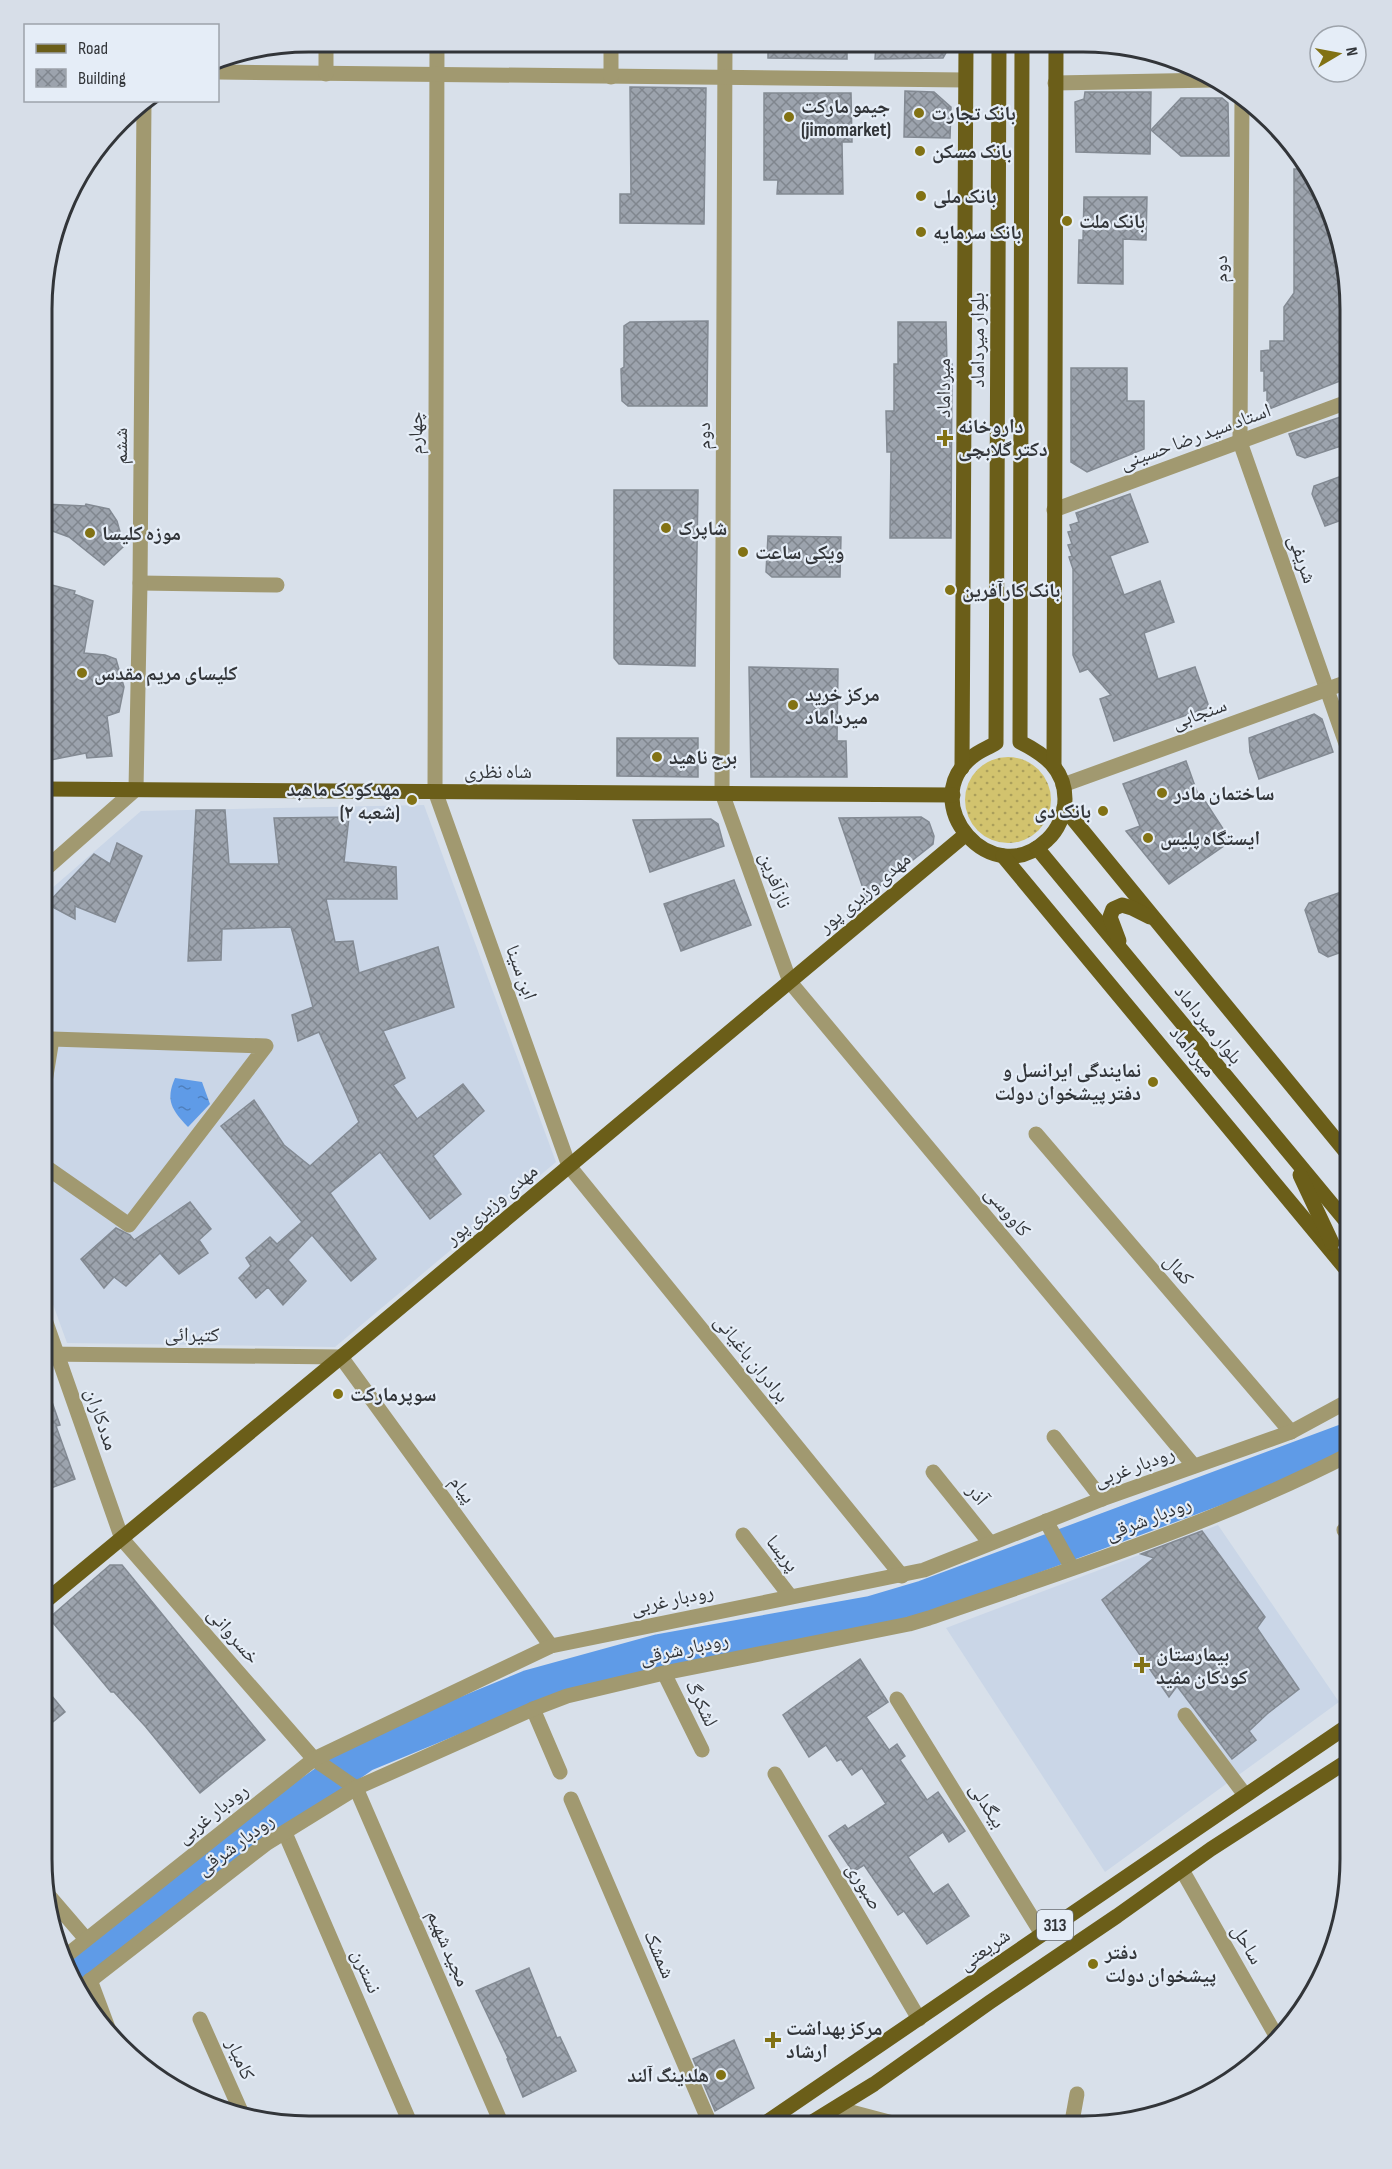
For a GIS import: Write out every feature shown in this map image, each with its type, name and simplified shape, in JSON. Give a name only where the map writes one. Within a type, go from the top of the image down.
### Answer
[{"type":"main road","name":"میرداماد","points":[[962,768],[966,52]]},
{"type":"main road","name":"بلوار میرداماد","points":[[962,768],[973,755],[996,744],[999,52]]},
{"type":"main road","points":[[962,768],[955,783],[953,809],[965,835],[977,846],[1003,856],[1025,854],[1050,839],[1058,827],[1064,808],[1063,784],[1053,765],[1038,751],[1020,742],[1022,52]]},
{"type":"main road","points":[[1053,765],[1056,52]]},
{"type":"main road","name":"شاه نظری","points":[[52,789],[953,795]]},
{"type":"main road","name":"بلوار میرداماد","points":[[1064,808],[1340,1145]]},
{"type":"main road","name":"مهدی وزیری پور","points":[[52,1596],[965,835]]},
{"type":"main road","name":"بلوار میرداماد","points":[[1037,848],[1340,1214]]},
{"type":"main road","name":"میرداماد","points":[[1003,856],[1340,1263]]},
{"type":"main road","points":[[1125,954],[1110,917],[1113,909],[1122,905],[1156,920]]},
{"type":"main road","points":[[1291,1156],[1340,1259]]},
{"type":"main road","name":"شریعتی","points":[[776,2116],[1340,1731]]},
{"type":"main road","name":"313","points":[[824,2116],[874,2084],[990,2001],[1182,1870],[1340,1766]]},
{"type":"street","points":[[326,74],[327,52]]},
{"type":"street","name":"چهارم","points":[[435,791],[437,52]]},
{"type":"street","points":[[611,52],[611,77]]},
{"type":"street","name":"دوم","points":[[722,794],[725,52]]},
{"type":"street","points":[[219,72],[965,80]]},
{"type":"street","points":[[1055,83],[1198,80]]},
{"type":"street","name":"دوم","points":[[1240,442],[1242,108]]},
{"type":"street","name":"ششم","points":[[136,789],[144,113]]},
{"type":"street","name":"استاد سید رضا حسینی","points":[[1054,510],[1340,405]]},
{"type":"street","name":"شریفی","points":[[1240,442],[1340,728]]},
{"type":"street","points":[[140,583],[278,585]]},
{"type":"street","name":"سنجابی","points":[[1063,784],[1340,684]]},
{"type":"street","points":[[52,863],[136,789]]},
{"type":"street","name":"ابن سینا","points":[[435,791],[569,1166]]},
{"type":"street","name":"نازآفرین","points":[[722,794],[790,982]]},
{"type":"street","name":"کاووسی","points":[[790,982],[1194,1466]]},
{"type":"street","points":[[52,1039],[266,1046],[129,1226],[52,1171]]},
{"type":"street","name":"کمال","points":[[1036,1134],[1291,1432]]},
{"type":"street","name":"برادران باغیانی","points":[[569,1166],[902,1576]]},
{"type":"street","name":"کتیرائی","points":[[52,1354],[341,1357]]},
{"type":"street","name":"پیام","points":[[341,1357],[551,1646]]},
{"type":"street","name":"مددکاران","points":[[52,1359],[122,1539]]},
{"type":"street","name":"رودبار غربی","points":[[70,1952],[314,1759],[551,1646],[924,1570],[1102,1499],[1291,1432],[1340,1405]]},
{"type":"street","points":[[1054,1437],[1102,1499]]},
{"type":"street","name":"رودبار شرقی","points":[[85,1984],[267,1843],[356,1788],[533,1709],[567,1696],[664,1673],[909,1624],[1203,1520],[1340,1459]]},
{"type":"street","name":"آذر","points":[[933,1472],[990,1543]]},
{"type":"street","points":[[1046,1521],[1072,1568]]},
{"type":"street","name":"پریسا","points":[[743,1535],[790,1596]]},
{"type":"street","name":"خسروانی","points":[[122,1539],[314,1759],[356,1788]]},
{"type":"street","name":"لشکرگ","points":[[664,1673],[702,1750]]},
{"type":"street","name":"بیگدلی","points":[[897,1699],[1042,1934]]},
{"type":"street","points":[[533,1709],[560,1772]]},
{"type":"street","points":[[1185,1715],[1245,1795]]},
{"type":"street","name":"صبوری","points":[[775,1774],[919,2019]]},
{"type":"street","name":"مجید شهیم","points":[[356,1788],[498,2116]]},
{"type":"street","name":"شمشک","points":[[571,1799],[707,2116]]},
{"type":"street","name":"نسترن","points":[[285,1833],[407,2116]]},
{"type":"street","name":"ساحل","points":[[1182,1870],[1274,2031]]},
{"type":"street","points":[[56,1904],[86,1939]]},
{"type":"street","name":"کامیار","points":[[200,2019],[239,2107]]},
{"type":"street","points":[[1073,2116],[1077,2094]]},
{"type":"street","points":[[836,2108],[865,2116]]},
{"type":"shaded area","points":[[1008,757],[1032,764],[1044,776],[1051,800],[1044,824],[1032,836],[1008,843],[984,836],[972,824],[965,800],[972,776],[984,764]]},
{"type":"shaded area","points":[[424,805],[556,1162],[335,1347],[67,1343],[52,1302],[52,888],[141,811]]},
{"type":"shaded area","name":"بیمارستان کودکان مفید","points":[[1218,1525],[1339,1702],[1105,1872],[946,1628]]},
{"type":"water","points":[[175,1078],[202,1082],[210,1104],[188,1127],[174,1110],[170,1099]]},
{"type":"building","points":[[768,52],[847,52],[847,59],[768,58]]},
{"type":"building","points":[[875,52],[946,52],[943,58],[875,59]]},
{"type":"building","points":[[630,87],[706,88],[704,224],[620,223],[620,194],[631,194]]},
{"type":"building","points":[[905,91],[934,92],[951,107],[950,138],[904,137]]},
{"type":"building","points":[[1085,92],[1151,92],[1150,154],[1076,152],[1075,102],[1084,99]]},
{"type":"building","points":[[764,93],[851,93],[852,142],[842,142],[843,194],[777,194],[778,180],[764,180]]},
{"type":"building","points":[[1181,98],[1222,98],[1228,103],[1229,156],[1181,156],[1151,130]]},
{"type":"building","points":[[1294,169],[1297,169],[1320,211],[1335,260],[1340,310],[1340,381],[1267,410],[1267,390],[1264,391],[1264,371],[1261,371],[1261,351],[1270,350],[1270,341],[1284,341],[1284,307],[1294,293]]},
{"type":"building","points":[[1084,197],[1147,197],[1146,240],[1123,239],[1123,284],[1078,283],[1079,240],[1083,240]]},
{"type":"building","points":[[708,321],[707,406],[628,406],[622,401],[621,369],[624,367],[624,326],[630,322]]},
{"type":"building","points":[[898,322],[946,322],[947,364],[952,364],[951,538],[890,538],[891,452],[887,452],[886,411],[894,411],[894,364],[898,364]]},
{"type":"building","points":[[1071,368],[1127,368],[1127,401],[1144,401],[1144,449],[1087,472],[1071,462]]},
{"type":"building","points":[[1340,417],[1340,446],[1305,458],[1297,455],[1289,434]]},
{"type":"building","points":[[1340,477],[1340,521],[1325,526],[1312,494],[1314,486]]},
{"type":"building","points":[[614,490],[698,490],[695,666],[619,664],[614,658]]},
{"type":"building","points":[[1130,494],[1148,542],[1110,556],[1124,595],[1160,581],[1174,622],[1144,633],[1158,679],[1195,667],[1209,707],[1114,741],[1100,699],[1111,695],[1088,669],[1080,672],[1073,655],[1073,569],[1068,545],[1072,544],[1068,532],[1072,531],[1070,525],[1079,522],[1076,513]]},
{"type":"building","name":"موزه کلیسا","points":[[52,504],[85,506],[86,504],[109,509],[117,521],[124,546],[104,565],[69,537],[52,531]]},
{"type":"building","points":[[768,536],[841,537],[840,577],[772,577],[766,572]]},
{"type":"building","name":"کلیسای مریم مقدس","points":[[52,585],[75,591],[74,594],[93,601],[84,653],[105,655],[116,659],[124,687],[119,712],[107,716],[112,756],[87,758],[86,753],[52,760]]},
{"type":"building","name":"مرکز خرید میرداماد","points":[[749,667],[838,669],[837,741],[846,741],[847,777],[751,777]]},
{"type":"building","points":[[1314,714],[1322,719],[1333,752],[1259,779],[1250,752],[1249,738]]},
{"type":"building","name":"برج ناهید","points":[[617,738],[698,738],[698,777],[617,776]]},
{"type":"building","points":[[1186,761],[1201,803],[1205,801],[1231,841],[1169,884],[1126,831],[1140,826],[1123,784]]},
{"type":"building","points":[[196,810],[225,810],[229,864],[279,864],[274,818],[349,817],[344,862],[396,867],[397,899],[326,899],[335,942],[353,941],[359,973],[438,947],[454,1007],[383,1031],[405,1078],[393,1085],[417,1119],[463,1084],[484,1111],[433,1156],[461,1194],[430,1219],[380,1152],[330,1193],[376,1259],[351,1281],[312,1235],[288,1260],[306,1281],[283,1305],[268,1287],[256,1298],[239,1278],[251,1266],[246,1258],[270,1237],[277,1244],[302,1222],[221,1126],[254,1100],[284,1145],[310,1166],[359,1122],[319,1032],[298,1041],[292,1015],[313,1007],[291,927],[222,929],[221,960],[188,961]]},
{"type":"building","points":[[921,817],[929,822],[934,836],[933,844],[866,897],[839,818]]},
{"type":"building","points":[[711,819],[718,824],[724,846],[650,872],[633,820]]},
{"type":"building","points":[[117,843],[142,856],[115,922],[75,906],[75,919],[52,907],[52,899],[94,854],[110,864]]},
{"type":"building","points":[[734,880],[751,925],[681,951],[664,904]]},
{"type":"building","points":[[1340,892],[1340,953],[1328,957],[1319,952],[1305,910],[1309,903]]},
{"type":"building","points":[[190,1202],[211,1229],[199,1240],[208,1253],[179,1274],[160,1253],[126,1286],[114,1277],[104,1288],[81,1259],[116,1228],[130,1235],[134,1240]]},
{"type":"building","points":[[52,1402],[60,1425],[56,1426],[75,1479],[52,1488]]},
{"type":"building","points":[[1202,1531],[1265,1617],[1257,1628],[1299,1689],[1249,1731],[1256,1740],[1232,1759],[1177,1686],[1169,1697],[1102,1600],[1154,1558],[1141,1554]]},
{"type":"building","points":[[110,1565],[122,1565],[265,1740],[200,1793],[145,1726],[114,1692],[111,1692],[52,1622],[52,1615]]},
{"type":"building","points":[[860,1659],[888,1702],[866,1717],[889,1750],[897,1744],[905,1756],[900,1760],[927,1800],[938,1792],[965,1831],[949,1842],[943,1832],[908,1857],[933,1894],[948,1884],[969,1916],[927,1944],[904,1911],[898,1915],[864,1865],[853,1872],[829,1836],[845,1825],[848,1829],[886,1804],[862,1768],[852,1775],[841,1759],[837,1761],[826,1745],[809,1757],[783,1715]]},
{"type":"building","points":[[52,1696],[65,1712],[52,1723]]},
{"type":"building","points":[[529,1968],[557,2038],[560,2037],[576,2071],[523,2097],[508,2058],[476,1991]]},
{"type":"building","name":"هلدینگ آلند","points":[[734,2040],[754,2088],[715,2111],[693,2059]]},
{"type":"waterway","points":[[79,1972],[217,1858],[364,1755],[529,1687],[660,1651],[871,1613],[925,1597],[1340,1443]]},
{"type":"place","name":"بانک تجارت","points":[[919,113]]},
{"type":"place","name":"جیمو مارکت (jimomarket)","points":[[789,117]]},
{"type":"place","name":"بانک مسکن","points":[[920,151]]},
{"type":"place","name":"بانک ملی","points":[[921,196]]},
{"type":"place","name":"بانک ملت","points":[[1067,221]]},
{"type":"place","name":"بانک سرمایه","points":[[921,232]]},
{"type":"place","name":"داروخانه دکتر گلابچی","points":[[945,438]]},
{"type":"place","name":"شاپرک","points":[[666,528]]},
{"type":"place","name":"موزه کلیسا","points":[[90,533]]},
{"type":"place","name":"ویکی ساعت","points":[[743,552]]},
{"type":"place","name":"بانک کارآفرین","points":[[950,590]]},
{"type":"place","name":"کلیسای مریم مقدس","points":[[82,673]]},
{"type":"place","name":"مرکز خرید میرداماد","points":[[793,705]]},
{"type":"place","name":"برج ناهید","points":[[657,757]]},
{"type":"place","name":"ساختمان مادر","points":[[1162,793]]},
{"type":"place","name":"مهدکودک ماهبد (شعبه ۲)","points":[[412,800]]},
{"type":"place","name":"بانک دی","points":[[1103,811]]},
{"type":"place","name":"ایستگاه پلیس","points":[[1148,838]]},
{"type":"place","name":"نمایندگی ایرانسل و دفتر پیشخوان دولت","points":[[1153,1082]]},
{"type":"place","name":"سوپرمارکت","points":[[338,1394]]},
{"type":"place","name":"بیمارستان کودکان مفید","points":[[1142,1665]]},
{"type":"place","name":"دفتر پیشخوان دولت","points":[[1093,1964]]},
{"type":"place","name":"مرکز بهداشت ارشاد","points":[[773,2040]]},
{"type":"place","name":"هلدینگ آلند","points":[[721,2075]]}]
